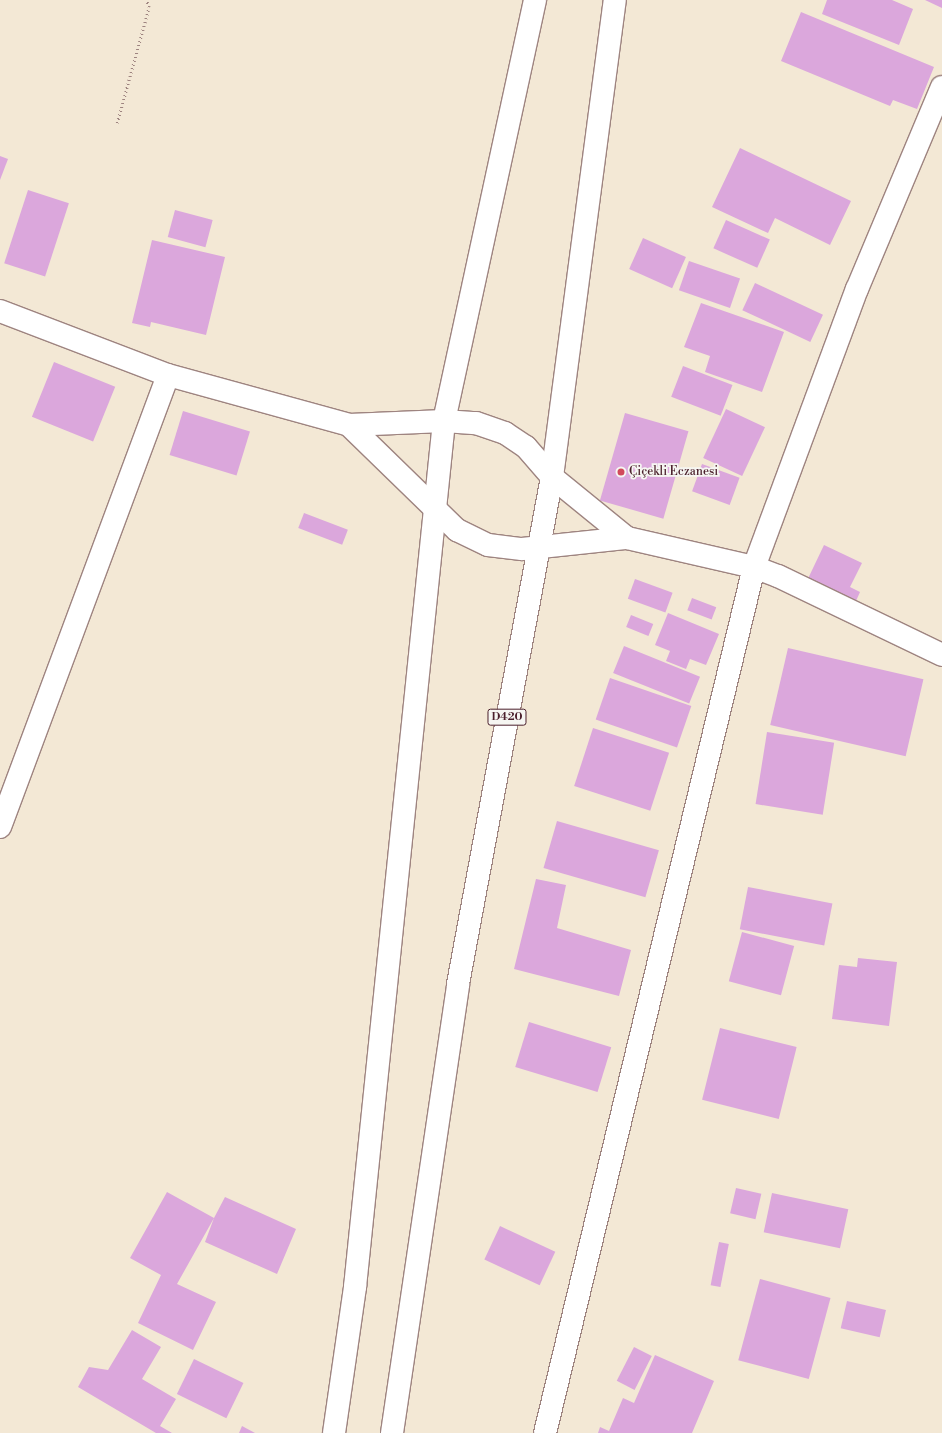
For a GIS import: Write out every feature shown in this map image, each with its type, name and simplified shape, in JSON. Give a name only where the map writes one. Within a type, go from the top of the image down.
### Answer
[{"type":"main road","points":[[334,1433],[355,1287],[434,505],[444,421],[535,0]]},
{"type":"main road","name":"D420","points":[[392,1433],[458,984],[552,477],[616,0]]},
{"type":"main road","points":[[545,1433],[754,567],[857,289],[942,87]]},
{"type":"main road","points":[[0,311],[168,375],[349,425],[444,421],[476,423],[505,433],[530,451],[552,477],[627,538]]},
{"type":"main road","points":[[0,827],[168,375]]},
{"type":"main road","points":[[349,425],[434,505],[457,530],[488,545],[522,549],[627,538],[754,567],[778,576],[942,655]]},
{"type":"path","points":[[117,123],[149,7],[146,0]]},
{"type":"building","points":[[827,0],[892,0],[913,9],[899,45],[822,14]]},
{"type":"building","points":[[925,0],[942,0],[942,8]]},
{"type":"building","points":[[801,12],[934,67],[917,109],[893,100],[890,106],[781,61]]},
{"type":"building","points":[[740,148],[851,201],[830,245],[775,218],[768,233],[712,207]]},
{"type":"building","points":[[0,156],[8,159],[0,180]]},
{"type":"building","points":[[28,190],[69,203],[45,277],[4,263]]},
{"type":"building","points":[[175,210],[213,220],[205,247],[168,237]]},
{"type":"building","points":[[726,220],[770,240],[757,268],[713,248]]},
{"type":"building","points":[[643,238],[686,257],[672,288],[629,269]]},
{"type":"building","points":[[152,240],[225,257],[206,335],[151,322],[150,327],[132,323]]},
{"type":"building","points":[[689,261],[740,279],[730,308],[679,290]]},
{"type":"building","points":[[755,283],[823,315],[810,342],[742,310]]},
{"type":"building","points":[[701,303],[784,332],[762,392],[705,372],[710,356],[684,347]]},
{"type":"building","points":[[54,362],[115,387],[93,441],[32,417]]},
{"type":"building","points":[[683,366],[732,385],[721,416],[671,397]]},
{"type":"building","points":[[726,409],[765,427],[742,476],[703,458]]},
{"type":"building","points":[[183,411],[250,431],[236,475],[170,455]]},
{"type":"building","points":[[625,413],[688,431],[663,519],[600,500]]},
{"type":"building","points":[[702,464],[740,478],[730,505],[692,491]]},
{"type":"building","points":[[304,513],[348,530],[342,545],[298,528]]},
{"type":"building","points":[[824,545],[862,563],[850,587],[860,592],[852,610],[804,587]]},
{"type":"building","points":[[635,579],[673,593],[665,612],[628,599]]},
{"type":"building","points":[[692,598],[716,607],[712,619],[687,610]]},
{"type":"building","points":[[668,613],[719,634],[706,665],[690,659],[686,669],[666,661],[670,651],[655,645]]},
{"type":"building","points":[[631,615],[653,624],[648,636],[626,627]]},
{"type":"building","points":[[624,646],[700,677],[689,704],[613,673]]},
{"type":"building","points":[[788,648],[923,679],[906,756],[770,725]]},
{"type":"building","points":[[610,678],[691,706],[677,748],[596,720]]},
{"type":"building","points":[[593,728],[669,753],[650,811],[574,786]]},
{"type":"building","points":[[767,732],[834,743],[823,815],[756,804]]},
{"type":"building","points":[[557,821],[659,850],[645,897],[543,868]]},
{"type":"building","points":[[536,879],[566,885],[557,928],[631,950],[619,996],[514,969]]},
{"type":"building","points":[[748,887],[832,903],[824,946],[740,929]]},
{"type":"building","points":[[742,932],[794,946],[781,995],[729,981]]},
{"type":"building","points":[[858,958],[897,962],[889,1026],[832,1019],[839,965],[857,967]]},
{"type":"building","points":[[529,1022],[611,1047],[598,1092],[515,1067]]},
{"type":"building","points":[[720,1028],[797,1047],[779,1119],[702,1100]]},
{"type":"building","points":[[736,1188],[761,1194],[755,1219],[730,1213]]},
{"type":"building","points":[[167,1192],[214,1218],[177,1284],[216,1302],[193,1350],[138,1323],[161,1275],[130,1258]]},
{"type":"building","points":[[772,1193],[848,1209],[840,1248],[764,1232]]},
{"type":"building","points":[[225,1197],[296,1229],[277,1274],[205,1242],[214,1218]]},
{"type":"building","points":[[500,1226],[555,1252],[540,1285],[484,1260]]},
{"type":"building","points":[[719,1242],[729,1244],[720,1287],[711,1285]]},
{"type":"building","points":[[760,1279],[831,1298],[809,1379],[738,1360]]},
{"type":"building","points":[[847,1301],[886,1310],[880,1337],[841,1328]]},
{"type":"building","points":[[132,1330],[161,1347],[142,1379],[176,1399],[160,1426],[172,1433],[156,1433],[78,1387],[89,1367],[108,1370]]},
{"type":"building","points":[[634,1347],[652,1356],[635,1390],[617,1381]]},
{"type":"building","points":[[655,1355],[714,1381],[692,1433],[598,1433],[600,1427],[609,1431],[623,1398],[634,1403]]},
{"type":"building","points":[[194,1359],[243,1383],[226,1418],[177,1394]]},
{"type":"building","points":[[242,1426],[255,1433],[239,1433]]},
{"type":"place","name":"Çiçekli Eczanesi","points":[[621,472]]}]
